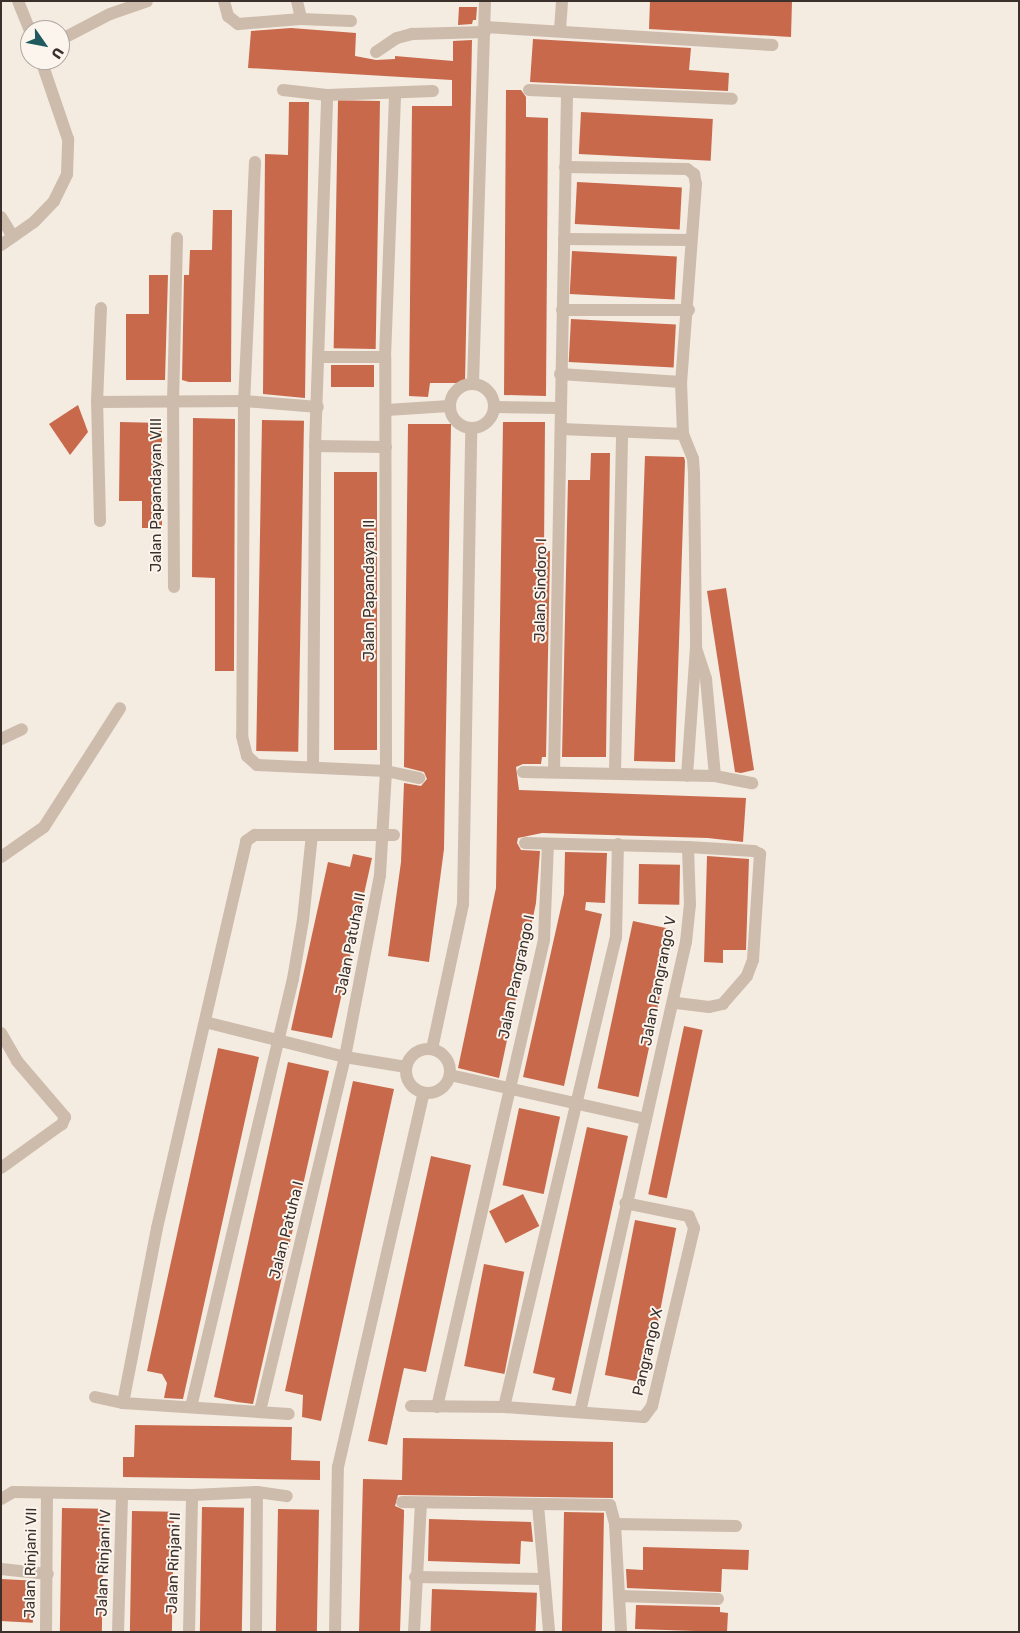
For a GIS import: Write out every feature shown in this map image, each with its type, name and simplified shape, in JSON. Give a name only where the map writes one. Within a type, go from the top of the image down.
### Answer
[{"type":"street","points":[[18,1],[26,20]]},
{"type":"street","points":[[70,35],[110,14],[147,1]]},
{"type":"street","points":[[224,1],[228,16],[238,24],[301,19],[351,21]]},
{"type":"street","points":[[297,1],[301,19]]},
{"type":"street","points":[[472,383],[485,1]]},
{"type":"street","points":[[560,30],[562,1]]},
{"type":"street","points":[[376,52],[397,38],[412,34],[485,30],[560,30],[772,45]]},
{"type":"street","points":[[1,245],[13,237],[54,201],[67,174],[68,139],[44,70]]},
{"type":"street","points":[[283,90],[327,95],[432,91]]},
{"type":"street","points":[[529,90],[732,99]]},
{"type":"street","name":"Jalan Sindoro I","points":[[554,772],[566,92]]},
{"type":"street","name":"Jalan Papandayan II","points":[[388,836],[386,771],[387,410],[385,357],[395,93]]},
{"type":"street","points":[[313,767],[315,446],[320,357],[327,95]]},
{"type":"street","points":[[255,162],[244,401],[242,736],[247,756],[257,765],[386,771],[419,778]]},
{"type":"street","points":[[565,167],[687,169],[694,174],[696,184],[691,240],[689,310],[681,382],[683,434],[693,459],[696,647],[687,776]]},
{"type":"street","points":[[1,216],[13,237]]},
{"type":"street","name":"Jalan Papandayan VIII","points":[[174,587],[173,403],[177,238]]},
{"type":"street","points":[[564,239],[691,240]]},
{"type":"street","points":[[100,521],[97,402],[101,308]]},
{"type":"street","points":[[562,310],[689,310]]},
{"type":"street","points":[[320,357],[385,357]]},
{"type":"street","points":[[560,374],[681,382]]},
{"type":"street","points":[[472,383],[483,387],[491,395],[494,407],[490,418],[482,426],[471,428],[460,425],[452,417],[450,406],[453,394],[461,386],[472,383]]},
{"type":"street","points":[[97,402],[173,403],[244,401],[318,406]]},
{"type":"street","points":[[387,410],[450,406]]},
{"type":"street","points":[[494,407],[560,408]]},
{"type":"street","points":[[432,1049],[463,904],[471,428]]},
{"type":"street","points":[[561,429],[683,434]]},
{"type":"street","points":[[615,772],[622,432]]},
{"type":"street","points":[[315,446],[386,448]]},
{"type":"street","points":[[696,647],[706,679],[715,776]]},
{"type":"street","points":[[1,857],[44,827],[120,708]]},
{"type":"street","points":[[1,740],[22,729]]},
{"type":"street","points":[[523,772],[615,772],[715,776],[752,783]]},
{"type":"street","points":[[122,1403],[157,1228],[246,842],[255,834],[388,836]]},
{"type":"street","points":[[191,1408],[278,1040],[303,920],[312,835]]},
{"type":"street","name":"Jalan Patuha II","points":[[345,1057],[388,836]]},
{"type":"street","points":[[525,843],[688,847],[760,854],[753,960],[747,976],[723,1004],[709,1007],[674,1003]]},
{"type":"street","name":"Jalan Pangrango I","points":[[437,1407],[544,939],[548,844]]},
{"type":"street","points":[[504,1407],[616,937],[618,844]]},
{"type":"street","name":"Jalan Pangrango V","points":[[580,1412],[625,1203],[674,1003],[690,905],[688,847]]},
{"type":"street","points":[[205,1022],[345,1057],[406,1067]]},
{"type":"street","points":[[1,1033],[17,1061],[65,1117],[62,1124],[1,1168]]},
{"type":"street","points":[[432,1049],[446,1058],[450,1074],[445,1085],[435,1092],[424,1093],[414,1088],[407,1078],[406,1067],[411,1056],[420,1050],[432,1049]]},
{"type":"street","name":"Jalan Patuha I","points":[[260,1411],[345,1057]]},
{"type":"street","points":[[450,1074],[576,1101],[646,1119]]},
{"type":"street","points":[[336,1632],[338,1467],[424,1093]]},
{"type":"street","name":"Pangrango X","points":[[411,1406],[504,1407],[638,1418],[649,1413],[694,1228],[689,1216],[625,1203]]},
{"type":"street","points":[[95,1397],[122,1403],[289,1414]]},
{"type":"street","points":[[1,1499],[13,1492],[192,1496],[257,1492],[287,1496]]},
{"type":"street","points":[[256,1632],[257,1492]]},
{"type":"street","name":"Jalan Rinjani VII","points":[[46,1632],[48,1574],[47,1494]]},
{"type":"street","name":"Jalan Rinjani IV","points":[[118,1632],[122,1495]]},
{"type":"street","name":"Jalan Rinjani II","points":[[189,1632],[192,1496]]},
{"type":"street","points":[[402,1502],[610,1505],[615,1524],[621,1632]]},
{"type":"street","points":[[414,1632],[415,1577],[421,1503]]},
{"type":"street","points":[[538,1505],[549,1632]]},
{"type":"street","points":[[615,1524],[736,1526]]},
{"type":"street","points":[[1,1569],[48,1574]]},
{"type":"street","points":[[415,1577],[544,1579]]},
{"type":"street","points":[[619,1596],[718,1599]]},
{"type":"building","points":[[650,1],[792,1],[791,37],[649,29]]},
{"type":"building","points":[[459,7],[477,7],[476,20],[473,20],[472,24],[458,25]]},
{"type":"building","points":[[291,28],[356,33],[355,56],[376,60],[395,59],[395,56],[453,61],[453,41],[472,40],[465,383],[430,383],[428,397],[409,396],[412,106],[452,106],[452,80],[248,68],[251,31]]},
{"type":"building","points":[[533,39],[691,48],[689,70],[729,73],[728,91],[530,82]]},
{"type":"building","points":[[506,90],[521,90],[526,97],[526,117],[548,118],[546,396],[504,395]]},
{"type":"building","points":[[338,100],[380,101],[376,349],[334,348]]},
{"type":"building","points":[[289,102],[309,102],[305,398],[263,394],[265,154],[288,155]]},
{"type":"building","points":[[581,112],[713,119],[711,161],[579,154]]},
{"type":"building","points":[[577,182],[682,187],[680,229],[575,224]]},
{"type":"building","points":[[213,210],[232,210],[231,382],[189,382],[182,380],[184,275],[189,275],[190,250],[212,250]]},
{"type":"building","points":[[572,251],[677,256],[675,299],[570,294]]},
{"type":"building","points":[[149,275],[168,275],[165,380],[126,380],[126,314],[149,314]]},
{"type":"building","points":[[571,319],[676,324],[674,367],[569,362]]},
{"type":"building","points":[[331,365],[374,365],[374,387],[331,387]]},
{"type":"building","points":[[78,405],[88,432],[70,455],[49,424]]},
{"type":"building","points":[[193,418],[235,419],[234,671],[215,671],[215,578],[192,577]]},
{"type":"building","points":[[262,420],[304,421],[298,752],[256,751]]},
{"type":"building","points":[[120,422],[162,423],[162,528],[142,528],[142,501],[119,501]]},
{"type":"building","points":[[503,422],[545,422],[544,551],[550,551],[546,757],[542,757],[541,764],[523,764],[516,767],[519,790],[746,798],[743,842],[708,838],[542,833],[518,838],[517,843],[521,850],[540,851],[536,903],[499,1078],[458,1068],[496,888]]},
{"type":"building","points":[[408,424],[451,424],[444,849],[429,962],[388,956],[401,862],[404,783],[421,786],[427,779],[424,772],[404,767]]},
{"type":"building","points":[[591,453],[610,453],[606,757],[562,757],[568,480],[590,480]]},
{"type":"building","points":[[645,456],[684,457],[685,461],[675,762],[634,761]]},
{"type":"building","points":[[334,472],[377,472],[377,750],[334,750]]},
{"type":"building","points":[[726,588],[754,770],[741,773],[735,772],[707,591]]},
{"type":"building","points":[[565,852],[607,853],[605,903],[586,902],[585,910],[602,914],[564,1086],[523,1077],[564,894]]},
{"type":"building","points":[[353,854],[372,858],[332,1038],[291,1030],[328,862],[350,867]]},
{"type":"building","points":[[707,856],[749,859],[746,950],[723,950],[723,963],[704,962]]},
{"type":"building","points":[[639,864],[680,865],[679,905],[638,904]]},
{"type":"building","points":[[633,921],[674,930],[639,1097],[597,1088]]},
{"type":"building","points":[[684,1026],[703,1030],[667,1198],[648,1194]]},
{"type":"building","points":[[218,1048],[259,1057],[183,1399],[164,1398],[167,1383],[162,1374],[147,1371]]},
{"type":"building","points":[[288,1062],[329,1071],[253,1404],[237,1402],[214,1397]]},
{"type":"building","points":[[353,1081],[394,1089],[321,1421],[302,1417],[303,1395],[285,1391]]},
{"type":"building","points":[[519,1108],[560,1117],[544,1194],[503,1185]]},
{"type":"building","points":[[587,1127],[628,1136],[571,1394],[552,1390],[555,1378],[533,1373]]},
{"type":"building","points":[[431,1156],[471,1165],[426,1372],[404,1368],[387,1445],[368,1441]]},
{"type":"building","points":[[523,1194],[539,1226],[505,1243],[489,1211]]},
{"type":"building","points":[[635,1220],[676,1228],[646,1383],[605,1375]]},
{"type":"building","points":[[484,1264],[524,1272],[504,1374],[464,1366]]},
{"type":"building","points":[[135,1425],[292,1427],[291,1460],[320,1461],[320,1480],[123,1477],[123,1457],[134,1457]]},
{"type":"building","points":[[403,1438],[613,1442],[613,1498],[398,1495],[395,1506],[404,1510],[400,1632],[359,1632],[363,1479],[402,1480]]},
{"type":"building","points":[[202,1507],[244,1508],[242,1632],[200,1632]]},
{"type":"building","points":[[62,1508],[104,1509],[102,1632],[60,1632]]},
{"type":"building","points":[[278,1509],[319,1510],[317,1632],[276,1632]]},
{"type":"building","points":[[132,1511],[174,1512],[172,1632],[130,1632]]},
{"type":"building","points":[[564,1512],[604,1513],[602,1632],[562,1632]]},
{"type":"building","points":[[429,1519],[531,1522],[533,1542],[521,1541],[520,1564],[428,1561]]},
{"type":"building","points":[[643,1547],[749,1550],[748,1570],[722,1569],[721,1592],[627,1588],[626,1569],[643,1570]]},
{"type":"building","points":[[1,1579],[35,1581],[33,1623],[1,1621]]},
{"type":"building","points":[[432,1589],[537,1593],[536,1632],[431,1631]]},
{"type":"building","points":[[636,1605],[720,1607],[720,1612],[728,1613],[727,1632],[635,1629]]}]
